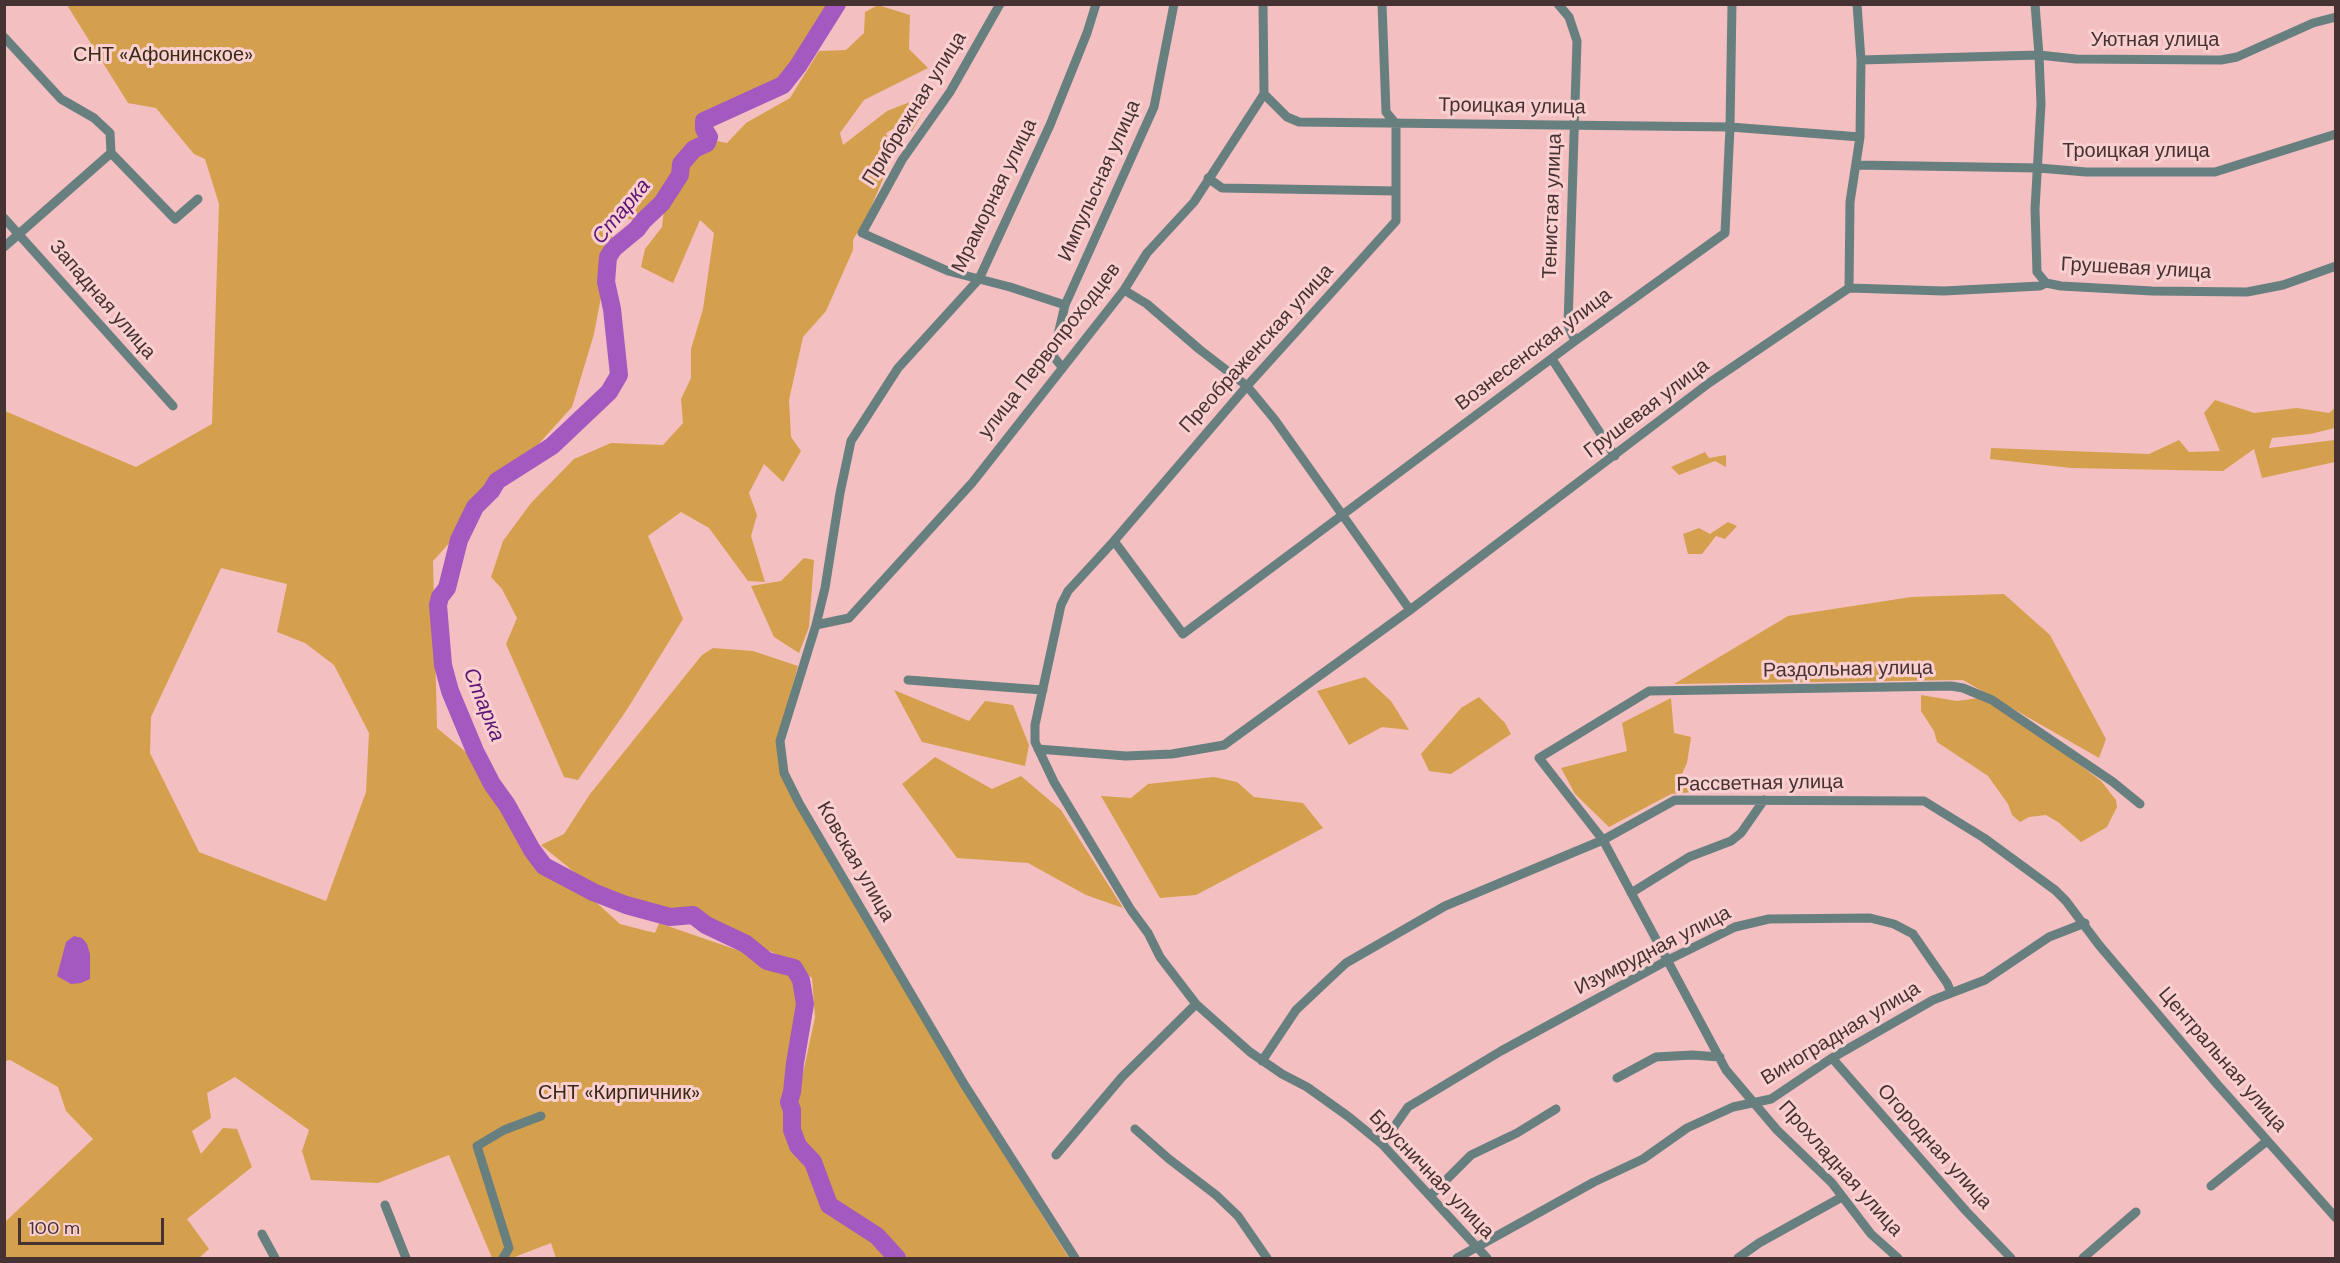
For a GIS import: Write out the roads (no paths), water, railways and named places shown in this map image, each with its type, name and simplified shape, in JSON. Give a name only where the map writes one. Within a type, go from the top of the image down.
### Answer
[{"type":"street","name":"Прибрежная улица","points":[[979,279],[948,271],[862,233],[902,160],[950,92],[1000,4]]},
{"type":"street","name":"Мраморная улица","points":[[851,441],[898,368],[979,279],[1050,125],[1087,33],[1096,4]]},
{"type":"street","name":"Импульсная улица","points":[[1062,367],[1053,356],[1065,305],[1154,107],[1174,4]]},
{"type":"street","points":[[1263,4],[1264,94]]},
{"type":"street","name":"Преображенская улица","points":[[1038,749],[1035,742],[1035,725],[1061,605],[1068,591],[1247,386],[1396,221],[1396,124],[1386,112],[1382,4]]},
{"type":"street","name":"Тенистая улица","points":[[1558,4],[1569,17],[1577,41],[1568,325],[1575,341]]},
{"type":"street","name":"Вознесенская улица","points":[[1114,541],[1183,634],[1575,341],[1725,233],[1732,4]]},
{"type":"street","points":[[1849,288],[1850,202],[1860,137],[1861,60],[1857,4]]},
{"type":"street","points":[[2036,4],[2041,104],[2035,209],[2037,272],[2046,283]]},
{"type":"street","name":"Уютная улица","points":[[1861,60],[2039,55],[2076,59],[2221,60],[2237,57],[2313,23],[2336,17]]},
{"type":"street","points":[[4,37],[61,99],[93,118],[110,133],[111,153],[175,219],[198,199]]},
{"type":"street","name":"Троицкая улица","points":[[1264,94],[1287,117],[1299,122],[1730,127],[1860,137]]},
{"type":"street","name":"улица Первопроходцев","points":[[816,625],[849,618],[972,483],[1124,290],[1147,253],[1194,202],[1264,94]]},
{"type":"street","name":"Троицкая улица","points":[[1856,165],[2039,168],[2086,172],[2215,172],[2336,134]]},
{"type":"street","points":[[4,247],[21,235],[67,190],[111,153]]},
{"type":"street","points":[[1208,178],[1222,188],[1396,191]]},
{"type":"street","name":"Западная улица","points":[[4,218],[173,406]]},
{"type":"street","name":"Грушевая улица","points":[[1038,749],[1126,756],[1172,754],[1224,745],[1410,610],[1709,383],[1849,288],[1944,291],[2040,286],[2046,283],[2061,286],[2152,291],[2247,292],[2283,285],[2336,266]]},
{"type":"street","points":[[979,279],[1065,305]]},
{"type":"street","points":[[1124,290],[1147,304],[1199,349],[1247,386],[1275,420],[1410,610]]},
{"type":"street","points":[[1552,359],[1615,456]]},
{"type":"street","name":"Ковская улица","points":[[851,441],[838,504],[825,588],[816,625],[780,741],[784,773],[799,803],[964,1084],[1075,1258]]},
{"type":"street","points":[[908,680],[1043,690]]},
{"type":"street","name":"Раздольная улица","points":[[1539,758],[1649,691],[1951,686],[1963,688],[1992,700],[2113,782],[2140,804]]},
{"type":"street","name":"Брусничная улица","points":[[1038,749],[1054,782],[1131,910],[1148,933],[1161,957],[1196,1004],[1262,1061],[1307,1087],[1382,1144],[1487,1258]]},
{"type":"street","name":"Прохладная улица","points":[[1539,758],[1603,840],[1726,1070],[1778,1130],[1832,1183],[1872,1234],[1898,1258]]},
{"type":"street","name":"Рассветная улица","points":[[1262,1061],[1296,1010],[1346,963],[1444,906],[1603,840],[1675,800],[1924,801],[1984,838],[2055,890],[2085,923]]},
{"type":"street","points":[[1631,893],[1689,856],[1731,841],[1742,833],[1764,800]]},
{"type":"street","name":"Изумрудная улица","points":[[1382,1144],[1408,1107],[1501,1051],[1668,960],[1735,927],[1769,919],[1870,918],[1894,924],[1913,934],[1951,992]]},
{"type":"street","name":"Виноградная улица","points":[[1457,1258],[1594,1182],[1643,1159],[1687,1128],[1733,1107],[1771,1099],[1832,1058],[1933,1000],[1985,980],[2049,936],[2085,923]]},
{"type":"street","name":"Центральная улица","points":[[2085,923],[2099,945],[2336,1218]]},
{"type":"street","points":[[1056,1155],[1122,1077],[1196,1004]]},
{"type":"street","points":[[1617,1078],[1656,1057],[1692,1055],[1720,1057]]},
{"type":"street","name":"Огородная улица","points":[[1832,1058],[1959,1203],[2011,1258]]},
{"type":"street","points":[[1431,1195],[1471,1155],[1516,1133],[1556,1109]]},
{"type":"street","points":[[503,1258],[509,1248],[477,1146],[504,1130],[541,1116]]},
{"type":"street","points":[[1135,1128],[1168,1159],[1216,1195],[1238,1216],[1267,1258]]},
{"type":"street","points":[[2211,1186],[2267,1141]]},
{"type":"street","points":[[1738,1258],[1759,1243],[1842,1197]]},
{"type":"street","points":[[385,1205],[406,1258]]},
{"type":"street","points":[[2083,1258],[2136,1212]]},
{"type":"street","points":[[262,1234],[275,1258]]},
{"type":"waterway","name":"Старка","points":[[837,4],[798,66],[783,85],[704,121],[704,129],[709,137],[707,143],[694,149],[681,164],[680,175],[662,203],[637,229],[614,248],[608,257],[606,282],[612,309],[619,375],[609,392],[552,446],[497,481],[491,491],[475,507],[459,540],[447,588],[440,597],[438,605],[443,665],[450,691],[475,751],[492,784],[544,866],[593,892],[626,905],[670,917],[693,915],[706,925],[746,944],[767,961],[794,968],[801,980],[805,1004],[789,1102],[792,1110],[792,1130],[798,1146],[813,1162],[829,1205],[877,1236],[897,1258]]},
{"type":"park label","name":"СНТ «Афонинское»","points":[[163,56]]},
{"type":"park label","name":"СНТ «Кирпичник»","points":[[619,1094]]}]
